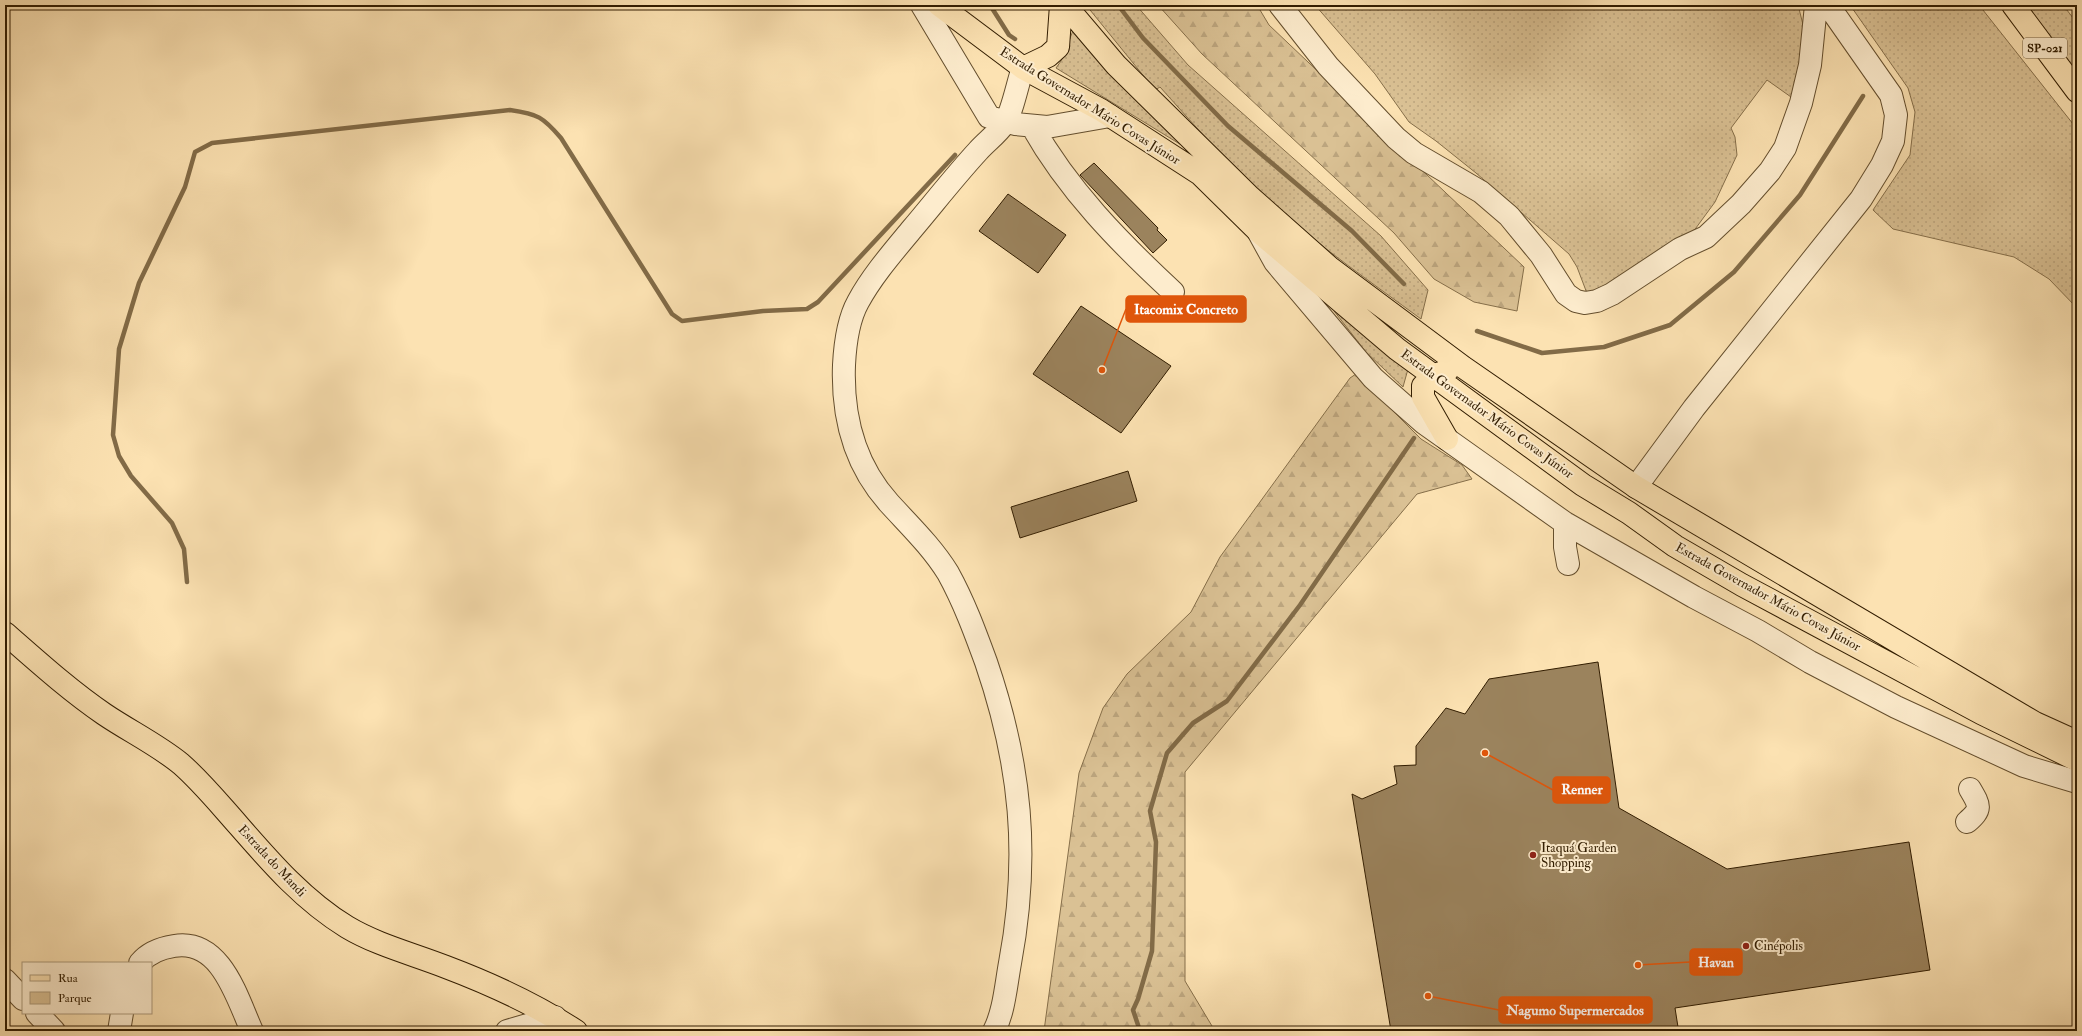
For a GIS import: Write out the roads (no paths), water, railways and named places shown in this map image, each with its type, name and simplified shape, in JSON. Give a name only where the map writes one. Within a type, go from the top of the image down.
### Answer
[{"type":"main road","name":"Estrada Governador Mário Covas Júnior","points":[[939,5],[1023,68],[1110,116],[1200,174],[1259,232],[1397,349],[1583,485],[1629,513],[1675,546],[1742,586],[1981,713],[2077,760]]},
{"type":"main road","points":[[1023,68],[1048,56],[1058,47],[1061,5]]},
{"type":"main road","name":"Estrada Governador Mário Covas Júnior","points":[[1065,5],[1116,65],[1250,197],[1329,267],[1483,380],[1636,487],[2035,723],[2077,742]]},
{"type":"main road","name":"SP-021","points":[[2013,5],[2077,91]]},
{"type":"main road","points":[[1447,439],[1423,397],[1423,386],[1434,375],[1449,370],[1483,380]]},
{"type":"main road","name":"Estrada do Mandi","points":[[5,634],[76,694],[180,764],[203,785],[284,876],[304,896],[327,914],[348,928],[381,943],[448,967],[508,993],[555,1017],[576,1031]]},
{"type":"street","points":[[922,5],[989,117],[1006,122],[1047,127],[1110,116]]},
{"type":"street","points":[[1280,5],[1328,66],[1396,138],[1414,153],[1480,192],[1508,216],[1541,255],[1566,294],[1576,301],[1585,303],[1597,301],[1612,294],[1680,249],[1706,237],[1741,204],[1770,170],[1785,148],[1801,103],[1810,64],[1816,5]]},
{"type":"street","points":[[1636,487],[1694,408],[1861,199],[1882,165],[1893,141],[1896,115],[1892,95],[1828,5]]},
{"type":"street","points":[[994,1031],[997,1025],[1006,985],[1020,892],[1020,827],[1012,756],[999,701],[962,600],[946,571],[927,543],[872,483],[860,462],[846,414],[844,364],[849,330],[857,303],[901,242],[978,150],[1006,122],[1023,68]]},
{"type":"street","points":[[1032,126],[1048,154],[1090,208],[1137,259],[1173,292]]},
{"type":"street","points":[[1259,232],[1275,262],[1356,360],[1394,397],[1447,439],[1565,523],[1694,597],[1758,631],[1810,662],[1882,700],[2024,766],[2077,782]]},
{"type":"street","points":[[1565,523],[1565,547],[1568,564]]},
{"type":"street","points":[[1967,822],[1977,814],[1978,810],[1978,804],[1970,789]]},
{"type":"street","points":[[141,962],[146,956],[168,947],[181,945],[202,949],[217,962],[227,976],[252,1031]]},
{"type":"street","points":[[5,980],[22,998]]},
{"type":"street","points":[[38,1014],[54,1031]]},
{"type":"street","points":[[119,1031],[122,1014]]},
{"type":"street","points":[[507,1031],[555,1017]]},
{"type":"waterway","points":[[990,5],[1009,35],[1015,39]]},
{"type":"waterway","points":[[1118,5],[1143,38],[1228,126],[1352,231],[1404,284]]},
{"type":"waterway","points":[[1477,331],[1542,353],[1604,347],[1670,325],[1734,272],[1800,195],[1863,96]]},
{"type":"waterway","points":[[187,582],[184,549],[172,523],[131,476],[119,456],[113,435],[119,349],[139,283],[185,187],[195,152],[212,143],[510,110],[534,115],[549,125],[561,138],[672,314],[682,321],[763,311],[807,309],[818,302],[955,155]]},
{"type":"waterway","points":[[1140,1031],[1133,1010],[1138,999],[1152,951],[1156,842],[1150,811],[1167,753],[1193,723],[1227,701],[1300,605],[1414,438]]},
{"type":"place","name":"Itacomix Concreto","points":[[1102,370]]},
{"type":"place","name":"Renner","points":[[1485,753]]},
{"type":"place","name":"Itaquá Garden Shopping","points":[[1533,855]]},
{"type":"place","name":"Cinépolis","points":[[1746,946]]},
{"type":"place","name":"Havan","points":[[1638,965]]},
{"type":"place","name":"Nagumo Supermercados","points":[[1428,996]]}]
